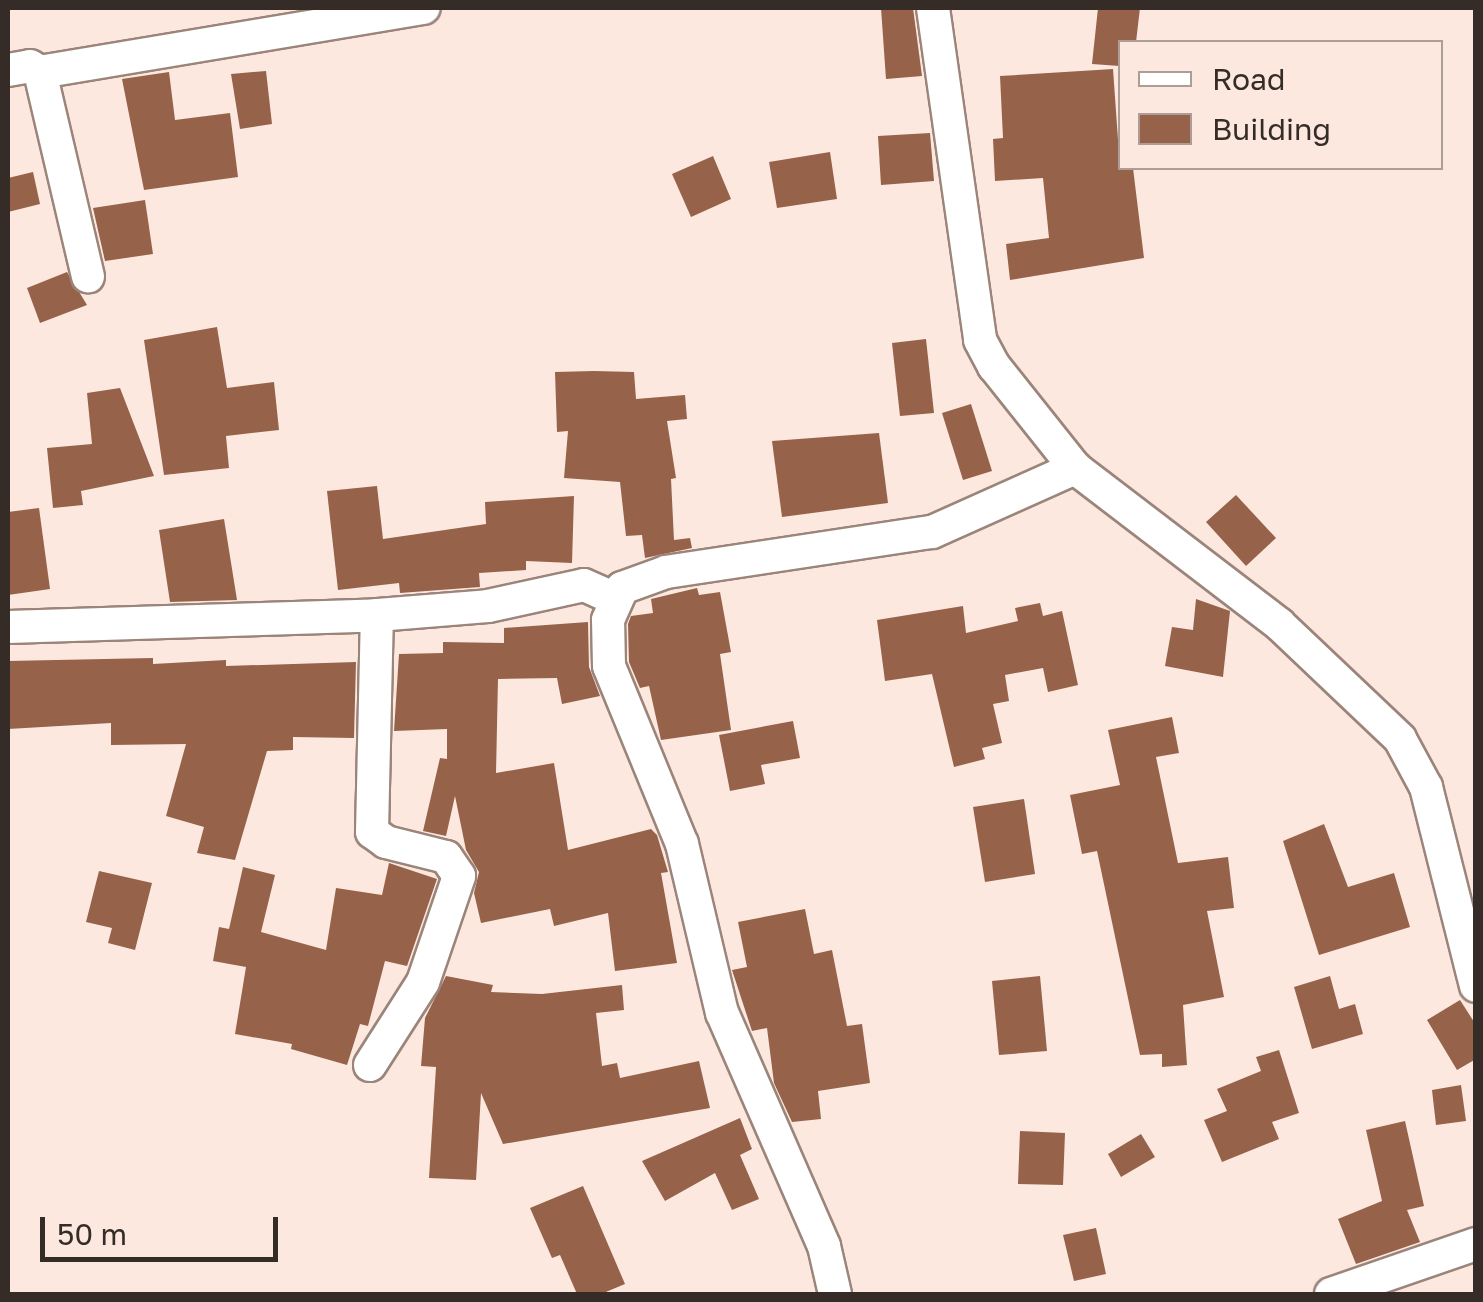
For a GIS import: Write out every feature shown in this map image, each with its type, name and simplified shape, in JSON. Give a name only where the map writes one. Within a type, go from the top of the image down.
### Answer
[{"type":"street","points":[[88,276],[24,71],[424,8]]},
{"type":"street","points":[[933,8],[980,340],[1075,468],[1279,624],[1400,739],[1426,787],[1476,986]]},
{"type":"street","points":[[835,1294],[824,1246],[722,1013],[682,844],[609,666],[615,599],[622,588],[666,572],[932,532],[1075,468]]},
{"type":"street","points":[[8,626],[377,615],[488,606],[584,585],[615,599]]},
{"type":"street","points":[[370,1065],[424,982],[460,876],[446,857],[386,842],[372,832],[377,615]]},
{"type":"street","points":[[1331,1294],[1476,1244]]},
{"type":"building","points":[[881,8],[913,8],[922,76],[886,79]]},
{"type":"building","points":[[1098,8],[1140,8],[1136,40],[1118,40],[1118,66],[1092,64]]},
{"type":"building","points":[[1113,69],[1118,170],[1133,170],[1144,258],[1010,280],[1006,244],[1049,238],[1043,178],[995,181],[993,139],[1003,138],[1000,76]]},
{"type":"building","points":[[266,71],[272,124],[240,129],[231,74]]},
{"type":"building","points":[[169,72],[175,120],[230,113],[238,177],[144,190],[122,79]]},
{"type":"building","points":[[930,133],[934,181],[881,185],[878,136]]},
{"type":"building","points":[[830,152],[837,199],[777,208],[769,162]]},
{"type":"building","points":[[713,156],[731,199],[691,217],[672,174]]},
{"type":"building","points":[[33,172],[40,204],[8,212],[8,178]]},
{"type":"building","points":[[145,200],[153,254],[105,261],[93,208]]},
{"type":"building","points":[[67,272],[87,305],[40,323],[27,288]]},
{"type":"building","points":[[217,327],[227,388],[274,382],[279,430],[226,436],[229,468],[164,475],[144,340]]},
{"type":"building","points":[[926,339],[934,413],[900,416],[892,343]]},
{"type":"building","points":[[555,372],[634,372],[636,399],[685,395],[687,419],[667,421],[676,478],[671,479],[674,540],[690,538],[692,548],[645,558],[642,535],[626,536],[620,482],[564,478],[568,431],[557,432]]},
{"type":"building","points":[[120,388],[154,476],[81,491],[83,505],[53,508],[47,448],[92,444],[87,393]]},
{"type":"building","points":[[971,404],[992,471],[963,480],[942,413]]},
{"type":"building","points":[[879,433],[888,503],[782,517],[772,441]]},
{"type":"building","points":[[377,486],[383,539],[486,524],[485,502],[574,496],[572,563],[526,561],[526,570],[479,573],[480,587],[400,593],[399,583],[338,590],[327,491]]},
{"type":"building","points":[[1236,495],[1276,538],[1246,566],[1206,522]]},
{"type":"building","points":[[39,508],[50,589],[8,595],[8,512]]},
{"type":"building","points":[[224,519],[237,600],[170,602],[159,530]]},
{"type":"building","points":[[697,588],[699,595],[720,592],[731,652],[720,654],[731,730],[661,740],[649,686],[640,688],[629,662],[628,624],[631,616],[653,613],[651,599]]},
{"type":"building","points":[[1196,599],[1230,611],[1223,677],[1165,666],[1172,627],[1193,630]]},
{"type":"building","points":[[1040,603],[1043,616],[1062,611],[1078,685],[1048,692],[1043,668],[1005,675],[1009,701],[993,704],[1002,743],[982,748],[985,759],[954,767],[932,674],[885,681],[877,620],[963,606],[966,633],[1018,621],[1015,608]]},
{"type":"building","points":[[588,622],[589,667],[600,696],[562,704],[557,678],[498,679],[496,773],[554,763],[568,850],[651,829],[657,835],[668,872],[661,873],[677,963],[615,971],[608,913],[554,926],[550,909],[481,923],[474,893],[479,872],[466,850],[455,796],[446,836],[423,831],[440,758],[447,759],[447,729],[394,731],[399,654],[443,653],[443,642],[504,643],[504,628]]},
{"type":"building","points":[[153,658],[153,664],[226,660],[226,666],[356,662],[354,738],[293,737],[293,750],[267,751],[235,860],[197,853],[204,827],[166,816],[186,744],[111,745],[111,723],[8,729],[8,661]]},
{"type":"building","points":[[1172,717],[1179,753],[1156,757],[1178,863],[1228,857],[1234,908],[1207,911],[1224,997],[1183,1005],[1187,1065],[1162,1067],[1162,1054],[1140,1055],[1097,851],[1082,854],[1070,795],[1120,785],[1108,730]]},
{"type":"building","points":[[793,721],[800,758],[761,765],[765,784],[730,791],[719,735]]},
{"type":"building","points":[[1024,799],[1035,874],[985,882],[973,807]]},
{"type":"building","points":[[1324,824],[1348,887],[1394,873],[1410,927],[1319,955],[1283,841]]},
{"type":"building","points":[[389,863],[437,879],[407,966],[385,961],[368,1026],[360,1024],[347,1065],[291,1049],[292,1044],[235,1034],[246,967],[213,961],[219,927],[229,929],[243,867],[275,875],[261,932],[326,950],[336,888],[382,895]]},
{"type":"building","points":[[99,871],[152,883],[135,950],[108,943],[112,928],[86,922]]},
{"type":"building","points":[[805,909],[814,954],[832,950],[847,1026],[862,1024],[870,1083],[818,1091],[821,1119],[792,1122],[774,1083],[767,1028],[752,1031],[732,970],[747,967],[738,922]]},
{"type":"building","points":[[446,976],[493,985],[491,992],[542,994],[622,985],[624,1010],[596,1013],[602,1066],[617,1063],[620,1078],[699,1061],[710,1108],[503,1144],[481,1093],[476,1180],[429,1178],[436,1067],[421,1066],[425,1018]]},
{"type":"building","points":[[1040,976],[1047,1051],[999,1055],[992,981]]},
{"type":"building","points":[[1330,976],[1339,1009],[1355,1004],[1363,1034],[1312,1049],[1294,987]]},
{"type":"building","points":[[1460,1000],[1476,1025],[1476,1059],[1457,1070],[1427,1020]]},
{"type":"building","points":[[1279,1050],[1299,1113],[1272,1122],[1279,1139],[1222,1162],[1204,1120],[1227,1111],[1217,1089],[1261,1071],[1256,1057]]},
{"type":"building","points":[[1461,1085],[1466,1121],[1436,1125],[1432,1090]]},
{"type":"building","points":[[740,1118],[752,1149],[740,1155],[759,1199],[732,1210],[715,1173],[665,1201],[642,1161]]},
{"type":"building","points":[[1405,1121],[1424,1206],[1407,1210],[1420,1242],[1356,1264],[1338,1219],[1382,1201],[1366,1130]]},
{"type":"building","points":[[1020,1131],[1065,1133],[1063,1185],[1018,1184]]},
{"type":"building","points":[[1141,1134],[1155,1157],[1121,1177],[1108,1154]]},
{"type":"building","points":[[583,1186],[625,1284],[601,1294],[577,1294],[560,1255],[552,1258],[530,1208]]},
{"type":"building","points":[[1096,1228],[1106,1274],[1074,1281],[1063,1235]]}]
